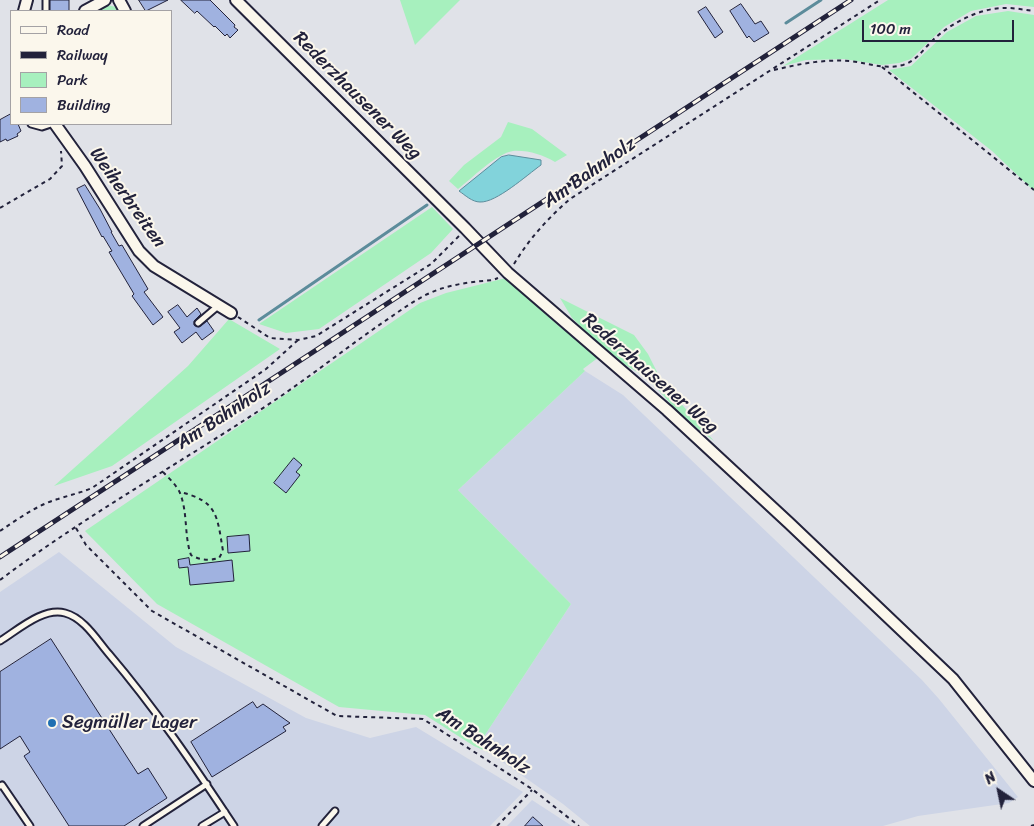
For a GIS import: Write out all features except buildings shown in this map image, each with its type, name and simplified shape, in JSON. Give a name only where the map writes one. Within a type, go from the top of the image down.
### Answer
[{"type":"street","points":[[87,10],[105,0]]},
{"type":"street","name":"Rederzhausener Weg","points":[[236,0],[508,273],[667,410],[953,679],[1034,781]]},
{"type":"street","name":"Weiherbreiten","points":[[54,125],[85,166],[139,251],[154,266],[232,313]]},
{"type":"lane","points":[[34,125],[42,128],[50,125]]},
{"type":"lane","points":[[198,324],[218,306]]},
{"type":"lane","points":[[0,641],[40,616],[54,612],[65,613],[88,628],[137,686],[207,784],[234,826]]},
{"type":"lane","points":[[143,826],[207,784]]},
{"type":"lane","points":[[0,786],[2,785],[30,826]]},
{"type":"lane","points":[[322,826],[335,811]]},
{"type":"lane","points":[[202,826],[225,812]]},
{"type":"path","name":"Am Bahnholz","points":[[579,826],[532,789],[423,719],[338,716],[152,611],[86,544],[76,528],[109,504],[164,472],[281,396],[416,300],[442,288],[493,280],[508,273],[521,252],[549,217],[570,199],[880,0]]},
{"type":"path","points":[[772,71],[808,62],[849,61],[882,67],[902,65],[916,58],[934,39],[951,26],[974,14],[1005,8],[1034,11]]},
{"type":"path","points":[[882,67],[1034,190]]},
{"type":"path","points":[[0,208],[50,179],[58,172],[62,166],[61,146]]},
{"type":"path","points":[[232,313],[270,338],[298,340],[316,336],[431,264],[465,228]]},
{"type":"path","points":[[0,531],[29,512],[58,499],[76,495],[92,488],[266,369],[298,340]]},
{"type":"path","points":[[164,472],[180,492],[188,547],[191,555],[205,560],[219,558],[223,551],[211,506],[204,500],[180,492]]},
{"type":"path","points":[[0,580],[60,536],[76,528]]},
{"type":"path","points":[[497,826],[532,789]]},
{"type":"shaded area","points":[[585,371],[623,395],[922,680],[1018,797],[1009,803],[918,816],[883,826],[590,826],[563,804],[488,752],[485,735],[571,604],[458,490]]},
{"type":"shaded area","points":[[59,552],[176,647],[306,718],[370,738],[416,727],[523,792],[490,826],[0,826],[0,592]]},
{"type":"shaded area","points":[[532,800],[572,826],[507,826]]},
{"type":"green space","points":[[400,0],[460,0],[415,45]]},
{"type":"green space","points":[[888,0],[1034,0],[1034,7],[1006,4],[971,11],[944,27],[911,59],[899,63],[882,65],[844,59],[806,60],[783,66]]},
{"type":"green space","points":[[107,5],[120,10],[99,10]]},
{"type":"green space","points":[[1008,11],[1034,15],[1034,191],[992,151],[889,70],[911,66],[947,32],[976,16]]},
{"type":"green space","points":[[508,122],[532,129],[567,155],[555,162],[530,152],[513,151],[499,156],[458,189],[449,181],[464,165],[501,137]]},
{"type":"green space","points":[[432,207],[453,229],[431,253],[319,329],[286,333],[259,324]]},
{"type":"green space","points":[[506,278],[560,327],[599,357],[583,369],[585,371],[458,490],[571,604],[485,735],[488,752],[474,746],[425,715],[339,707],[157,604],[85,531],[420,303],[446,293]]},
{"type":"green space","points":[[560,298],[634,335],[648,354],[662,382],[714,441],[675,409],[655,386],[639,373],[620,362],[593,339],[572,318]]},
{"type":"green space","points":[[229,319],[280,349],[112,466],[54,486],[188,366]]},
{"type":"water","points":[[509,155],[541,160],[541,165],[503,193],[487,201],[474,201],[459,191],[501,157]]},
{"type":"waterway","points":[[786,23],[821,0]]},
{"type":"waterway","points":[[259,320],[427,205]]},
{"type":"railway","points":[[0,557],[851,0]]},
{"type":"place","name":"Segmüller Lager","points":[[52,723]]}]
